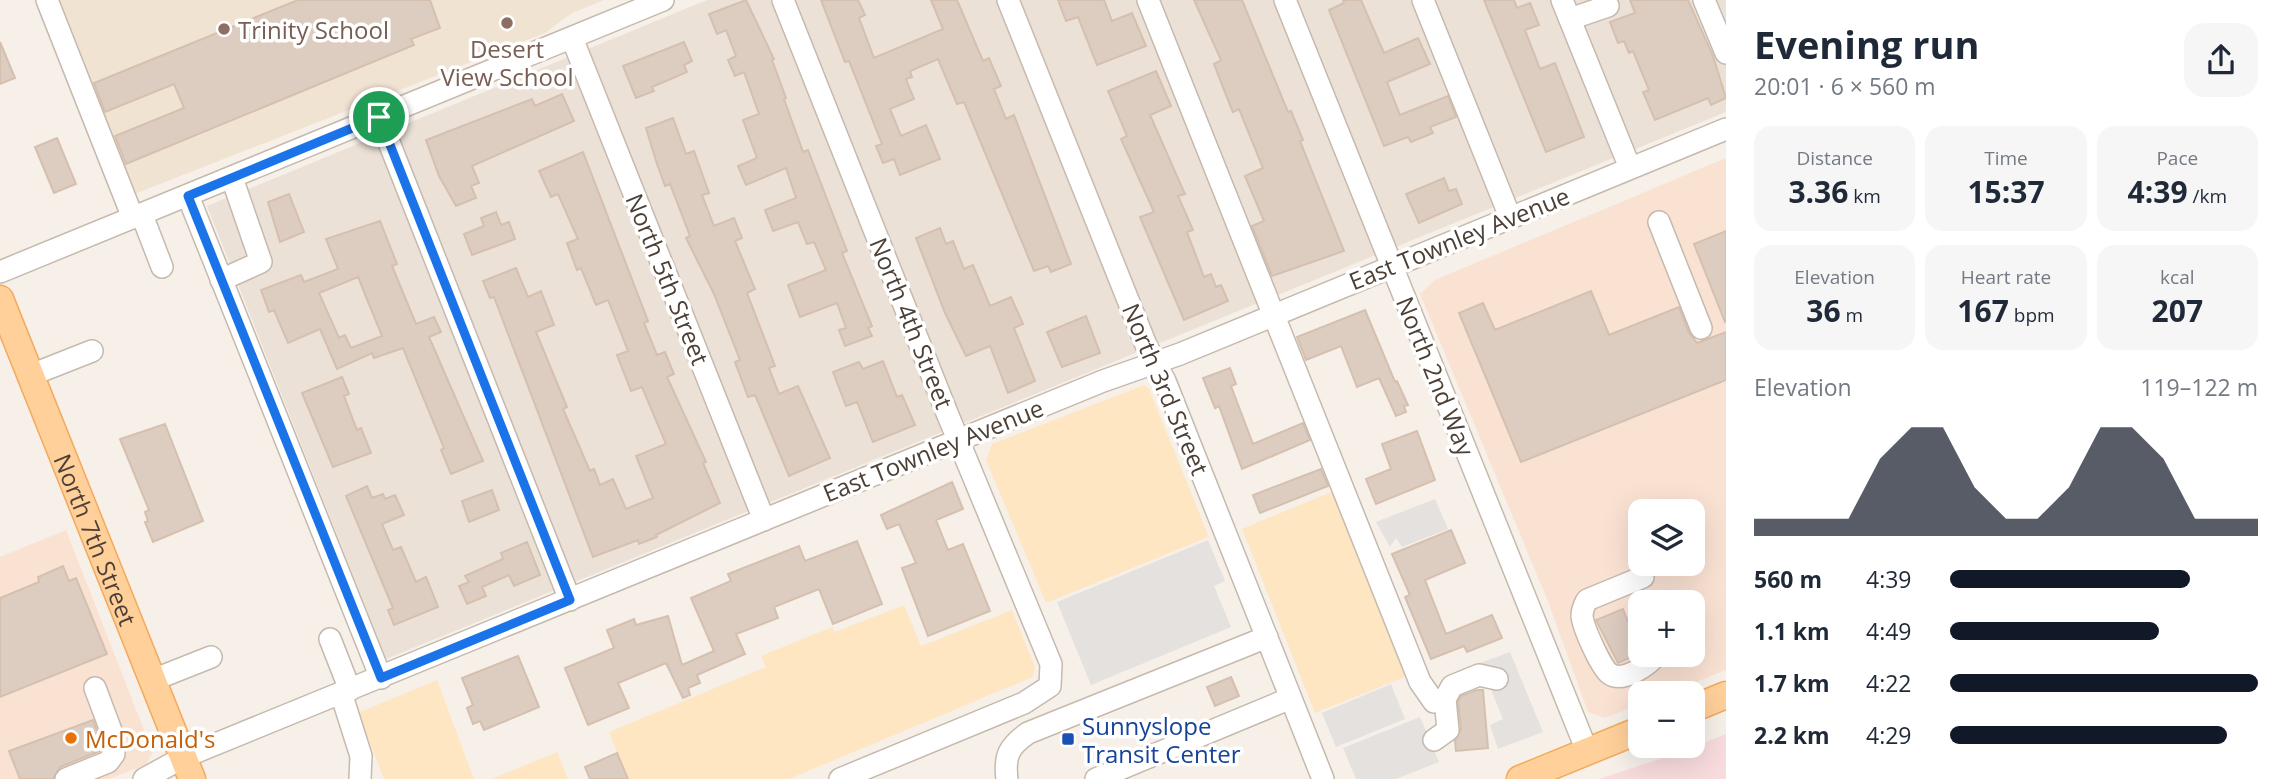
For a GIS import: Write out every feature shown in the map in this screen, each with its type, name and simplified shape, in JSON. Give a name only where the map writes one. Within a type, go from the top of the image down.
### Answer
[{"type":"main road","name":"North 7th Street","points":[[0,299],[188,768]]},
{"type":"main road","points":[[1705,704],[1726,695]]},
{"type":"main road","points":[[1520,779],[1628,735]]},
{"type":"street","points":[[47,0],[162,267]]},
{"type":"street","points":[[0,272],[663,0]]},
{"type":"street","name":"North 4th Street","points":[[783,0],[1051,664],[1050,686],[1024,703],[840,779]]},
{"type":"street","name":"North 3rd Street","points":[[1008,0],[1323,779]]},
{"type":"street","points":[[1148,0],[1275,314],[1315,425],[1420,682],[1433,702]]},
{"type":"street","name":"North 2nd Way","points":[[1285,0],[1587,751]]},
{"type":"street","points":[[1423,0],[1510,217]]},
{"type":"street","points":[[1704,0],[1726,53]]},
{"type":"street","points":[[1608,6],[1566,10],[1630,168]]},
{"type":"street","name":"North 5th Street","points":[[572,38],[764,520]]},
{"type":"street","points":[[379,117],[570,600]]},
{"type":"street","name":"East Townley Avenue","points":[[144,779],[188,768],[346,692],[959,439],[1275,314],[1726,129]]},
{"type":"street","points":[[221,279],[261,262],[232,178]]},
{"type":"street","points":[[188,196],[381,678]]},
{"type":"street","points":[[1659,222],[1701,328]]},
{"type":"street","points":[[31,375],[92,351]]},
{"type":"street","points":[[1643,577],[1587,600],[1582,618],[1607,672],[1620,677],[1644,667]]},
{"type":"street","points":[[1007,779],[1004,761],[1013,743],[1028,733],[1267,637]]},
{"type":"street","points":[[330,639],[361,756],[360,779]]},
{"type":"street","points":[[153,680],[211,657]]},
{"type":"street","points":[[1434,740],[1448,730],[1445,699],[1452,686],[1479,675],[1497,679]]},
{"type":"street","points":[[66,779],[90,775],[114,754],[113,736],[95,688]]},
{"type":"street","points":[[1096,779],[1291,698]]},
{"type":"shaded area","points":[[57,0],[604,0],[572,13],[545,33],[132,195]]},
{"type":"shaded area","points":[[707,0],[1726,0],[1726,112],[386,659],[207,206]]},
{"type":"shaded area","points":[[1726,158],[1726,670],[1698,681],[1628,681],[1628,709],[1605,718],[1588,712],[1547,599],[1420,294],[1435,280]]},
{"type":"shaded area","points":[[1435,499],[1448,529],[1402,547],[1396,538],[1390,547],[1376,522]]},
{"type":"shaded area","points":[[66,530],[153,753],[145,765],[109,779],[0,779],[0,557]]},
{"type":"shaded area","points":[[1208,540],[1225,581],[1214,586],[1231,627],[1091,685],[1057,602]]},
{"type":"shaded area","points":[[1510,652],[1543,732],[1498,749],[1490,725],[1503,719],[1480,663]]},
{"type":"shaded area","points":[[1391,684],[1405,719],[1336,747],[1322,713]]},
{"type":"shaded area","points":[[1420,717],[1439,762],[1396,779],[1356,779],[1343,748]]},
{"type":"shaded area","points":[[1726,734],[1726,779],[1599,779],[1663,758],[1705,758],[1705,742]]},
{"type":"sand","points":[[1144,385],[1149,389],[1209,537],[1046,603],[986,460],[992,444]]},
{"type":"sand","points":[[1336,490],[1412,674],[1315,713],[1242,529]]},
{"type":"sand","points":[[904,605],[921,646],[1012,610],[1035,667],[1033,677],[789,779],[628,779],[609,732],[766,667],[761,656],[832,627],[835,632]]},
{"type":"sand","points":[[437,680],[474,779],[384,779],[358,713]]},
{"type":"sand","points":[[557,752],[568,779],[492,779]]},
{"type":"building","points":[[298,0],[430,0],[440,28],[411,39],[414,45],[126,164],[115,136],[184,108],[174,84],[105,112],[94,83]]},
{"type":"building","points":[[746,0],[774,59],[772,60],[786,98],[784,99],[803,152],[808,150],[847,251],[842,253],[872,326],[868,328],[872,336],[845,346],[839,330],[846,328],[837,303],[800,317],[788,285],[826,270],[814,242],[807,244],[798,222],[773,231],[765,210],[796,198],[786,168],[746,185],[738,166],[757,158],[743,120],[759,114],[744,72],[735,76],[728,60],[736,56],[726,30],[717,34],[709,14]]},
{"type":"building","points":[[821,0],[858,0],[865,15],[859,18],[874,58],[943,29],[931,0],[957,0],[983,61],[989,58],[1001,86],[994,89],[1006,119],[1014,115],[1071,264],[1051,272],[1048,266],[1034,271],[964,102],[957,104],[938,59],[910,71],[912,77],[906,79],[914,99],[890,109],[901,136],[926,125],[940,159],[900,175],[894,159],[883,163],[876,146],[882,144]]},
{"type":"building","points":[[1058,0],[1104,0],[1112,21],[1132,13],[1146,46],[1097,65],[1078,17],[1066,21]]},
{"type":"building","points":[[1194,0],[1242,0],[1288,112],[1291,111],[1303,140],[1300,141],[1344,251],[1272,276],[1252,226],[1264,221],[1245,176],[1263,168],[1239,109],[1233,112],[1226,95],[1214,64],[1221,60]]},
{"type":"building","points":[[1343,0],[1361,0],[1384,53],[1418,38],[1430,64],[1387,82],[1400,115],[1448,96],[1456,117],[1430,127],[1433,133],[1411,142],[1408,137],[1384,146],[1329,10],[1344,3]]},
{"type":"building","points":[[1484,0],[1514,0],[1517,8],[1530,3],[1539,25],[1525,30],[1540,69],[1555,63],[1584,137],[1546,152]]},
{"type":"building","points":[[1630,0],[1688,0],[1713,56],[1726,98],[1711,105],[1708,98],[1655,120],[1643,92],[1649,90],[1633,51],[1629,53],[1624,41],[1618,43],[1610,22],[1635,13]]},
{"type":"building","points":[[0,42],[15,78],[0,84]]},
{"type":"building","points":[[684,42],[692,61],[684,65],[687,72],[652,87],[654,91],[636,98],[623,66]]},
{"type":"building","points":[[1156,71],[1171,106],[1150,115],[1185,194],[1178,196],[1193,230],[1187,232],[1204,277],[1211,274],[1216,287],[1221,285],[1228,301],[1184,320],[1140,217],[1154,212],[1121,139],[1127,136],[1108,91]]},
{"type":"building","points":[[562,94],[574,121],[472,166],[479,183],[471,186],[476,198],[456,206],[439,176],[426,140],[532,99],[535,106]]},
{"type":"building","points":[[673,118],[686,154],[694,151],[709,193],[702,195],[714,226],[734,218],[742,238],[735,241],[755,289],[747,293],[775,366],[769,368],[779,394],[798,386],[830,458],[789,476],[755,395],[748,397],[735,362],[740,360],[714,294],[686,238],[690,236],[670,184],[665,186],[657,164],[646,128]]},
{"type":"building","points":[[57,138],[76,184],[54,193],[35,147]]},
{"type":"building","points":[[583,152],[648,321],[644,323],[657,355],[665,352],[674,374],[667,377],[706,462],[703,463],[720,503],[656,535],[657,537],[639,544],[638,540],[593,557],[494,297],[490,298],[483,281],[516,268],[528,297],[541,291],[554,325],[536,332],[567,407],[563,409],[590,471],[594,469],[600,485],[613,479],[626,509],[653,498],[636,456],[666,444],[642,387],[631,391],[617,355],[628,351],[608,300],[596,305],[581,268],[577,270],[567,243],[578,239],[558,194],[551,197],[539,171]]},
{"type":"building","points":[[1444,178],[1449,191],[1456,189],[1462,204],[1419,223],[1406,194]]},
{"type":"building","points":[[289,194],[304,232],[280,242],[268,202]]},
{"type":"building","points":[[496,212],[501,225],[509,222],[515,239],[472,255],[464,234],[484,226],[481,218]]},
{"type":"building","points":[[380,221],[397,264],[392,266],[416,324],[434,317],[441,332],[429,337],[483,461],[451,474],[441,450],[444,448],[403,348],[374,358],[372,353],[337,369],[320,329],[288,343],[274,310],[269,312],[261,290],[301,275],[304,282],[338,269],[326,239]],"holes":[[[358,277],[382,336],[351,348],[345,335],[339,338],[319,293]]]},
{"type":"building","points":[[940,228],[946,244],[953,241],[964,269],[973,265],[990,306],[1011,297],[1023,324],[1014,328],[1035,381],[1008,393],[990,346],[966,356],[945,313],[916,238]]},
{"type":"building","points":[[1726,231],[1726,321],[1725,322],[1694,244]]},
{"type":"building","points":[[1591,291],[1609,335],[1679,307],[1689,333],[1697,343],[1726,332],[1726,380],[1521,462],[1459,313],[1483,303],[1495,330]]},
{"type":"building","points":[[1365,310],[1395,382],[1397,381],[1408,405],[1404,406],[1406,412],[1396,416],[1379,378],[1357,387],[1341,346],[1306,360],[1297,337]]},
{"type":"building","points":[[1086,316],[1100,353],[1062,367],[1047,332]]},
{"type":"building","points":[[883,361],[897,397],[902,395],[915,425],[873,442],[857,402],[846,406],[833,372],[859,362],[863,369]]},
{"type":"building","points":[[1230,368],[1236,384],[1231,386],[1253,444],[1303,423],[1310,440],[1242,469],[1219,406],[1215,408],[1203,378]]},
{"type":"building","points":[[342,377],[349,394],[344,396],[357,430],[361,428],[371,453],[333,467],[302,393]]},
{"type":"building","points":[[165,424],[203,521],[153,542],[145,522],[148,521],[145,512],[149,510],[120,439]]},
{"type":"building","points":[[1417,431],[1435,480],[1376,504],[1366,479],[1391,469],[1382,444]]},
{"type":"building","points":[[1321,469],[1328,486],[1260,513],[1253,495]]},
{"type":"building","points":[[952,482],[963,509],[936,520],[948,550],[963,544],[990,611],[928,636],[902,568],[916,563],[899,524],[887,529],[881,515]]},
{"type":"building","points":[[367,486],[372,498],[383,494],[385,499],[395,495],[404,515],[382,524],[393,550],[401,547],[416,582],[426,577],[438,607],[394,625],[388,610],[393,608],[346,496]]},
{"type":"building","points":[[492,490],[499,510],[469,522],[462,501]]},
{"type":"building","points":[[1451,530],[1465,563],[1425,580],[1446,634],[1492,615],[1502,638],[1467,652],[1464,646],[1431,659],[1405,597],[1410,595],[1392,554]]},
{"type":"building","points":[[857,541],[882,604],[833,624],[819,589],[774,607],[778,618],[736,634],[745,654],[697,675],[700,683],[688,688],[690,695],[683,698],[666,663],[618,683],[629,708],[588,725],[565,668],[614,648],[607,630],[634,619],[636,625],[668,616],[682,665],[714,651],[691,598],[731,581],[728,574],[799,546],[805,561]]},
{"type":"building","points":[[527,542],[540,575],[514,586],[509,575],[482,587],[486,596],[467,604],[459,586],[469,582],[465,576],[503,559],[501,553]]},
{"type":"building","points":[[63,566],[69,581],[76,578],[107,654],[0,697],[0,598],[39,582],[38,577]]},
{"type":"building","points":[[1623,609],[1628,622],[1628,659],[1618,663],[1596,620]]},
{"type":"building","points":[[518,656],[539,707],[484,730],[480,721],[473,724],[467,708],[473,705],[462,678]]},
{"type":"building","points":[[1231,677],[1239,696],[1215,706],[1207,687]]},
{"type":"building","points":[[1483,690],[1488,748],[1456,751],[1455,741],[1461,729],[1458,702],[1461,696]]},
{"type":"building","name":"McDonald's","points":[[93,720],[100,739],[100,751],[60,767],[53,779],[20,779],[9,751]]},
{"type":"building","points":[[617,753],[628,779],[590,779],[585,767]]},
{"type":"place","name":"Desert View School","points":[[507,23]]},
{"type":"place","name":"Trinity School","points":[[224,29]]},
{"type":"place","name":"McDonald's","points":[[71,738]]},
{"type":"place","name":"Sunnyslope Transit Center","points":[[1068,739]]},
{"type":"route","points":[[379,117],[570,600],[381,678],[188,196],[379,117]]}]
